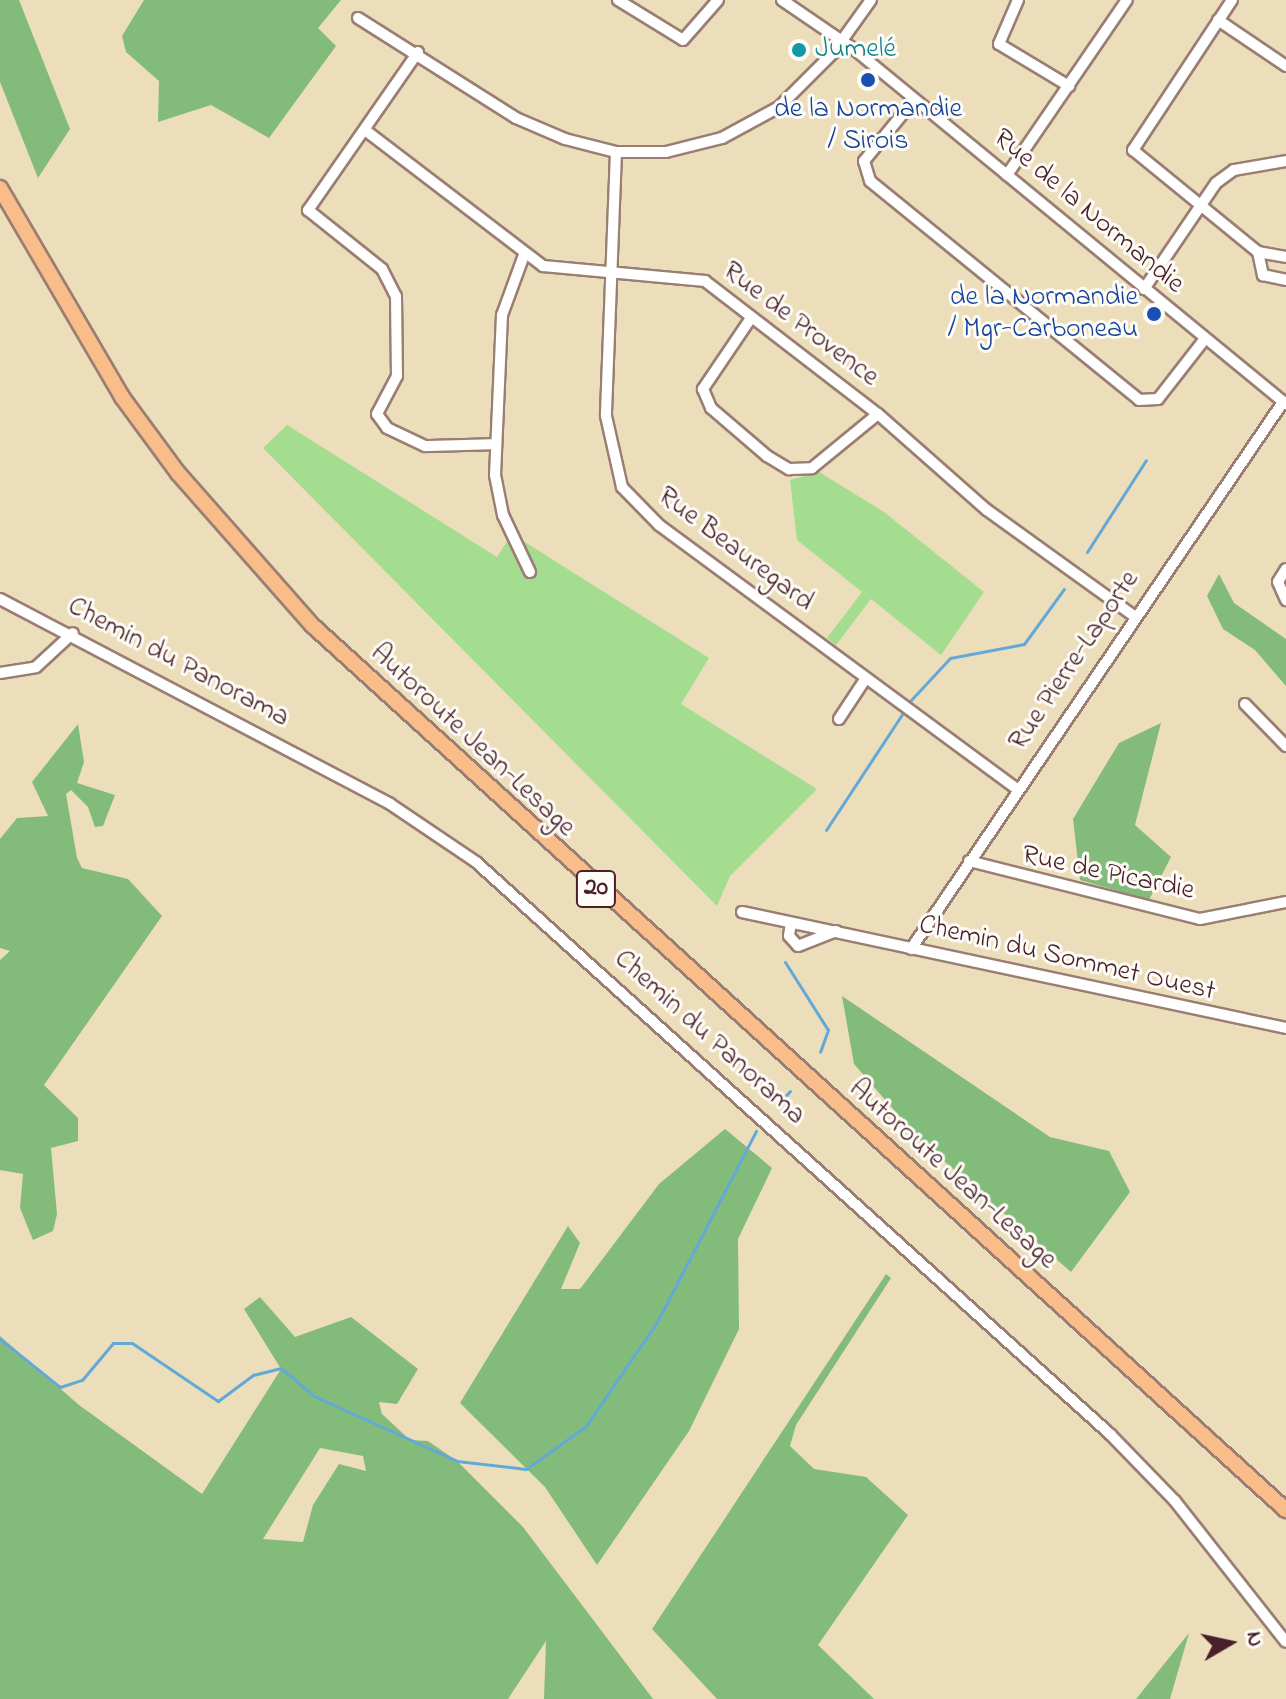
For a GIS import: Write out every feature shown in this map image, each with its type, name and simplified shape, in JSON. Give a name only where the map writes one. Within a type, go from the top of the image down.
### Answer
[{"type":"highway","name":"Autoroute Jean-Lesage","points":[[0,188],[122,397],[178,473],[313,626],[1286,1510]]},
{"type":"street","points":[[618,0],[683,40],[718,0]]},
{"type":"street","name":"Rue de la Normandie","points":[[782,0],[843,41],[1284,403]]},
{"type":"street","points":[[358,18],[418,52],[516,118],[616,152],[679,151],[741,130],[799,90],[843,41],[871,0]]},
{"type":"street","points":[[1018,0],[999,44],[1069,86]]},
{"type":"street","points":[[1007,175],[1127,0]]},
{"type":"street","points":[[1232,0],[1133,150],[1258,252],[1286,257]]},
{"type":"street","points":[[1218,20],[1286,66]]},
{"type":"street","points":[[418,52],[308,210],[382,269],[396,296],[397,376],[380,408],[387,428],[408,441],[495,444]]},
{"type":"street","points":[[914,100],[864,161],[870,181],[1139,400],[1158,399],[1204,340]]},
{"type":"street","name":"Rue de Provence","points":[[365,130],[524,255],[565,270],[612,271],[705,281],[878,414],[987,510],[1134,616]]},
{"type":"street","name":"Rue Beauregard","points":[[616,152],[607,431],[622,487],[659,525],[1018,790]]},
{"type":"street","points":[[1144,289],[1200,206],[1234,170],[1286,161]]},
{"type":"street","points":[[1258,252],[1263,275],[1286,280]]},
{"type":"street","points":[[524,255],[502,315],[495,444],[497,496],[530,572]]},
{"type":"street","points":[[751,318],[703,389],[711,408],[767,456],[789,469],[812,468],[878,414]]},
{"type":"street","name":"Rue Pierre-Laporte","points":[[911,949],[1134,616],[1284,403]]},
{"type":"street","points":[[1283,598],[1286,569]]},
{"type":"street","name":"Chemin du Panorama","points":[[0,599],[73,633],[390,804],[476,862],[1120,1444],[1286,1642]]},
{"type":"street","points":[[0,673],[36,667],[73,633]]},
{"type":"street","points":[[839,719],[866,678]]},
{"type":"street","points":[[1245,704],[1286,746]]},
{"type":"street","name":"Rue de Picardie","points":[[969,861],[999,875],[1200,919],[1286,902]]},
{"type":"street","name":"Chemin du Sommet Ouest","points":[[742,912],[838,930],[911,949],[1286,1028]]},
{"type":"street","points":[[791,923],[789,936],[798,946],[838,930]]},
{"type":"green space","points":[[0,0],[19,0],[70,129],[38,178],[0,82]]},
{"type":"green space","points":[[144,0],[341,0],[318,28],[336,46],[269,138],[211,105],[158,122],[159,81],[126,52],[122,36]]},
{"type":"green space","points":[[287,425],[497,557],[512,534],[709,658],[681,704],[817,789],[730,876],[717,906],[263,448]]},
{"type":"green space","points":[[819,472],[884,512],[984,592],[941,655],[871,599],[836,645],[827,638],[862,592],[797,540],[790,480]]},
{"type":"green space","points":[[1219,574],[1234,603],[1286,639],[1286,686],[1255,650],[1223,629],[1207,596]]},
{"type":"green space","points":[[1161,723],[1135,825],[1171,857],[1149,900],[1080,880],[1073,819],[1119,743]]},
{"type":"green space","points":[[78,724],[84,762],[77,783],[115,795],[103,826],[95,827],[88,807],[71,790],[66,794],[77,858],[82,868],[128,879],[162,916],[44,1085],[78,1118],[78,1141],[51,1148],[57,1214],[53,1231],[33,1240],[20,1208],[23,1174],[0,1170],[0,960],[10,951],[0,948],[0,839],[17,818],[48,816],[32,782]]},
{"type":"green space","points":[[842,996],[1050,1137],[1109,1151],[1130,1192],[1071,1272],[920,1140],[854,1064]]},
{"type":"green space","points":[[725,1129],[772,1168],[738,1239],[739,1329],[689,1431],[597,1565],[545,1487],[460,1403],[568,1226],[580,1243],[561,1289],[580,1289],[659,1184]]},
{"type":"green space","points":[[886,1274],[891,1278],[796,1425],[790,1446],[814,1469],[866,1477],[908,1515],[818,1645],[874,1699],[717,1699],[652,1629]]},
{"type":"green space","points":[[260,1297],[295,1337],[351,1317],[418,1369],[397,1404],[379,1402],[382,1414],[410,1440],[428,1441],[457,1461],[523,1527],[653,1699],[544,1699],[546,1641],[508,1699],[0,1699],[0,1336],[79,1405],[202,1494],[281,1369],[244,1309]],"holes":[[[320,1448],[363,1456],[366,1471],[339,1464],[313,1505],[303,1542],[263,1539]]]},
{"type":"green space","points":[[1189,1633],[1170,1699],[1136,1699]]},
{"type":"waterway","points":[[1087,552],[1146,460]]},
{"type":"waterway","points":[[911,700],[950,658],[1024,644],[1064,589]]},
{"type":"waterway","points":[[826,830],[903,713]]},
{"type":"waterway","points":[[785,962],[828,1030],[820,1052]]},
{"type":"waterway","points":[[777,1105],[790,1091]]},
{"type":"waterway","points":[[0,1339],[60,1387],[82,1380],[113,1343],[132,1343],[218,1401],[253,1375],[281,1368],[314,1396],[457,1461],[526,1469],[586,1426],[657,1322],[756,1131]]},
{"type":"place","name":"Jumelé","points":[[799,50]]},
{"type":"place","name":"de la Normandie / Sirois","points":[[868,80]]},
{"type":"place","name":"de la Normandie / Mgr-Carboneau","points":[[1154,314]]}]
